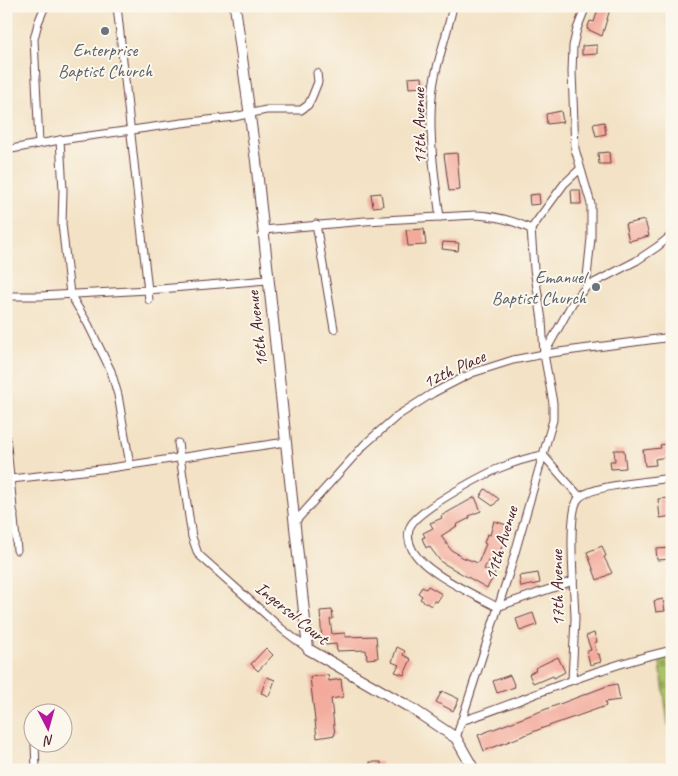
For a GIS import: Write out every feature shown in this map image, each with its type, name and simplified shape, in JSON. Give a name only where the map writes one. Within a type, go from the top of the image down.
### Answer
[{"type":"street","points":[[117,6],[149,300]]},
{"type":"street","name":"16th Avenue","points":[[235,6],[263,230],[308,649]]},
{"type":"street","name":"17th Avenue","points":[[440,217],[432,137],[432,102],[435,77],[453,6]]},
{"type":"street","points":[[586,6],[573,46],[572,72],[574,149],[591,204],[591,238],[586,287]]},
{"type":"street","points":[[39,143],[34,39],[43,10]]},
{"type":"street","points":[[6,150],[39,143],[234,117],[266,110],[301,110],[308,105],[312,97],[318,82],[317,73]]},
{"type":"street","points":[[60,140],[63,190],[62,224],[70,294],[88,324],[111,371],[118,395],[130,465]]},
{"type":"street","points":[[544,354],[542,320],[534,269],[531,229],[564,184],[580,169]]},
{"type":"street","points":[[263,230],[316,224],[494,216],[510,220],[531,229]]},
{"type":"street","points":[[316,224],[334,329]]},
{"type":"street","points":[[544,354],[573,302],[586,287],[636,261],[672,235]]},
{"type":"street","points":[[6,296],[148,290],[268,280]]},
{"type":"street","name":"12th Place","points":[[295,522],[364,445],[397,416],[433,393],[472,374],[513,360],[544,354],[672,337]]},
{"type":"street","name":"11th Avenue","points":[[456,738],[510,570],[553,420],[553,403],[544,354]]},
{"type":"street","points":[[6,436],[11,479],[10,515],[17,550]]},
{"type":"street","points":[[11,479],[130,465],[286,442]]},
{"type":"street","name":"Ingersol Court","points":[[178,443],[192,537],[198,554],[282,629],[308,649],[411,708],[456,738]]},
{"type":"street","points":[[573,581],[497,607],[444,578],[423,563],[412,550],[408,534],[410,526],[421,514],[458,490],[496,470],[527,458],[543,455],[580,497],[596,489],[672,478]]},
{"type":"street","name":"17th Avenue","points":[[572,680],[575,617],[573,512],[575,503],[580,497]]},
{"type":"street","points":[[461,721],[488,713],[572,680],[672,650]]},
{"type":"street","points":[[456,738],[474,770]]},
{"type":"street","points":[[35,754],[36,770]]},
{"type":"green space","points":[[672,654],[672,724],[668,725],[659,657]]},
{"type":"building","points":[[599,6],[610,9],[602,36],[587,29],[590,21],[594,22]]},
{"type":"building","points":[[597,45],[597,54],[582,55],[582,46]]},
{"type":"building","points":[[422,77],[423,87],[409,88],[408,78]]},
{"type":"building","points":[[561,111],[563,122],[547,124],[546,114]]},
{"type":"building","points":[[604,122],[606,134],[596,136],[593,124]]},
{"type":"building","points":[[609,152],[610,164],[599,164],[598,153]]},
{"type":"building","points":[[457,153],[460,190],[449,191],[444,154]]},
{"type":"building","points":[[571,190],[580,190],[581,204],[572,204]]},
{"type":"building","points":[[381,193],[383,206],[373,207],[371,194]]},
{"type":"building","points":[[539,194],[540,204],[530,205],[529,195]]},
{"type":"building","points":[[645,220],[649,236],[629,241],[625,224]]},
{"type":"building","points":[[424,229],[426,245],[408,246],[406,230]]},
{"type":"building","points":[[443,242],[459,243],[458,251],[442,249]]},
{"type":"building","points":[[671,443],[672,456],[655,459],[656,465],[645,466],[643,450],[661,448],[660,445]]},
{"type":"building","points":[[614,450],[624,450],[626,468],[611,469],[610,461],[615,461]]},
{"type":"building","points":[[485,489],[499,499],[493,506],[480,497]]},
{"type":"building","points":[[475,497],[481,511],[469,516],[470,518],[441,536],[451,550],[459,556],[478,563],[486,544],[484,543],[487,534],[490,535],[494,521],[510,526],[496,562],[489,559],[484,569],[495,574],[487,588],[441,562],[429,546],[426,548],[422,538],[425,537],[423,533],[433,528],[430,523],[442,518],[441,516]]},
{"type":"building","points":[[670,498],[672,516],[660,518],[658,499]]},
{"type":"building","points":[[602,546],[606,556],[604,557],[612,573],[597,580],[587,552]]},
{"type":"building","points":[[672,548],[672,559],[657,560],[656,549]]},
{"type":"building","points":[[538,573],[540,583],[521,587],[519,576]]},
{"type":"building","points":[[428,586],[442,594],[437,602],[434,601],[431,606],[420,599],[422,596],[418,593],[422,587],[426,589]]},
{"type":"building","points":[[663,599],[665,611],[656,612],[654,601]]},
{"type":"building","points":[[332,610],[333,619],[330,619],[332,634],[345,633],[345,637],[376,636],[378,658],[367,659],[366,650],[337,651],[336,644],[326,645],[326,643],[322,643],[320,611]]},
{"type":"building","points":[[533,613],[537,625],[520,631],[516,619]]},
{"type":"building","points":[[594,633],[597,642],[594,643],[601,662],[590,665],[587,651],[591,650],[586,636]]},
{"type":"building","points":[[397,647],[405,651],[403,655],[411,659],[404,675],[395,672],[399,665],[392,662]]},
{"type":"building","points":[[266,648],[273,655],[258,671],[251,664]]},
{"type":"building","points":[[558,657],[565,672],[554,678],[553,676],[533,683],[529,674],[536,670],[535,668]]},
{"type":"building","points":[[328,675],[329,681],[341,679],[343,697],[331,699],[335,735],[317,738],[310,677]]},
{"type":"building","points":[[510,675],[515,687],[497,693],[493,681]]},
{"type":"building","points":[[267,677],[275,680],[269,696],[261,693]]},
{"type":"building","points":[[617,684],[620,700],[605,702],[606,706],[484,751],[478,735],[607,686]]},
{"type":"building","points":[[442,691],[459,699],[453,711],[436,702]]},
{"type":"building","points":[[370,762],[381,762],[381,770],[370,770]]},
{"type":"place","name":"Enterprise Baptist Church","points":[[105,31]]},
{"type":"place","name":"Emanuel Baptist Church","points":[[596,287]]}]
